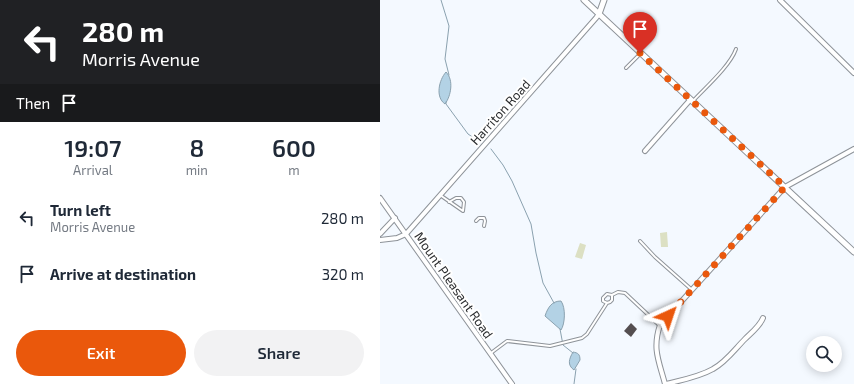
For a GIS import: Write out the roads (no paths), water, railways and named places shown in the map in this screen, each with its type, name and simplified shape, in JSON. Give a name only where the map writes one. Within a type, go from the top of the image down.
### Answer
[{"type":"street","points":[[584,0],[854,252]]},
{"type":"street","name":"Harriton Road","points":[[406,234],[599,14],[604,0]]},
{"type":"street","points":[[780,0],[854,73]]},
{"type":"street","points":[[645,151],[692,101]]},
{"type":"street","points":[[763,318],[762,322],[722,362],[714,368],[699,376],[666,384],[655,347],[656,336],[660,325],[785,187],[854,149]]},
{"type":"street","name":"Mount Pleasant Road","points":[[380,198],[512,384]]},
{"type":"street","points":[[380,234],[395,218]]},
{"type":"street","points":[[380,240],[398,238],[406,234]]},
{"type":"lane","points":[[692,101],[728,64],[736,50]]},
{"type":"lane","points":[[626,68],[640,53]]},
{"type":"lane","points":[[440,195],[449,202],[463,211],[464,202],[461,198],[456,198],[449,202]]},
{"type":"lane","points":[[476,221],[479,218],[484,218],[486,221],[484,226]]},
{"type":"lane","points":[[640,241],[655,257],[692,290]]},
{"type":"lane","points":[[607,303],[603,301],[603,296],[607,294],[612,295],[618,292],[625,293],[660,325]]},
{"type":"lane","points":[[490,354],[507,341],[539,346],[550,346],[582,338],[587,334],[607,303],[612,300],[612,295]]},
{"type":"water","points":[[446,72],[450,79],[451,88],[449,97],[445,104],[440,97],[439,88],[441,79]]},
{"type":"water","points":[[561,301],[564,308],[564,316],[561,330],[545,316],[551,305],[555,302]]},
{"type":"water","points":[[573,352],[580,356],[580,360],[574,370],[570,366],[569,362]]},
{"type":"waterway","points":[[441,0],[449,26],[445,59],[449,75]]},
{"type":"waterway","points":[[446,102],[468,134],[480,142]]},
{"type":"waterway","points":[[491,149],[503,165],[512,181],[531,224],[543,283],[554,303]]},
{"type":"waterway","points":[[560,329],[563,345],[573,353]]},
{"type":"waterway","points":[[574,384],[576,369]]}]
